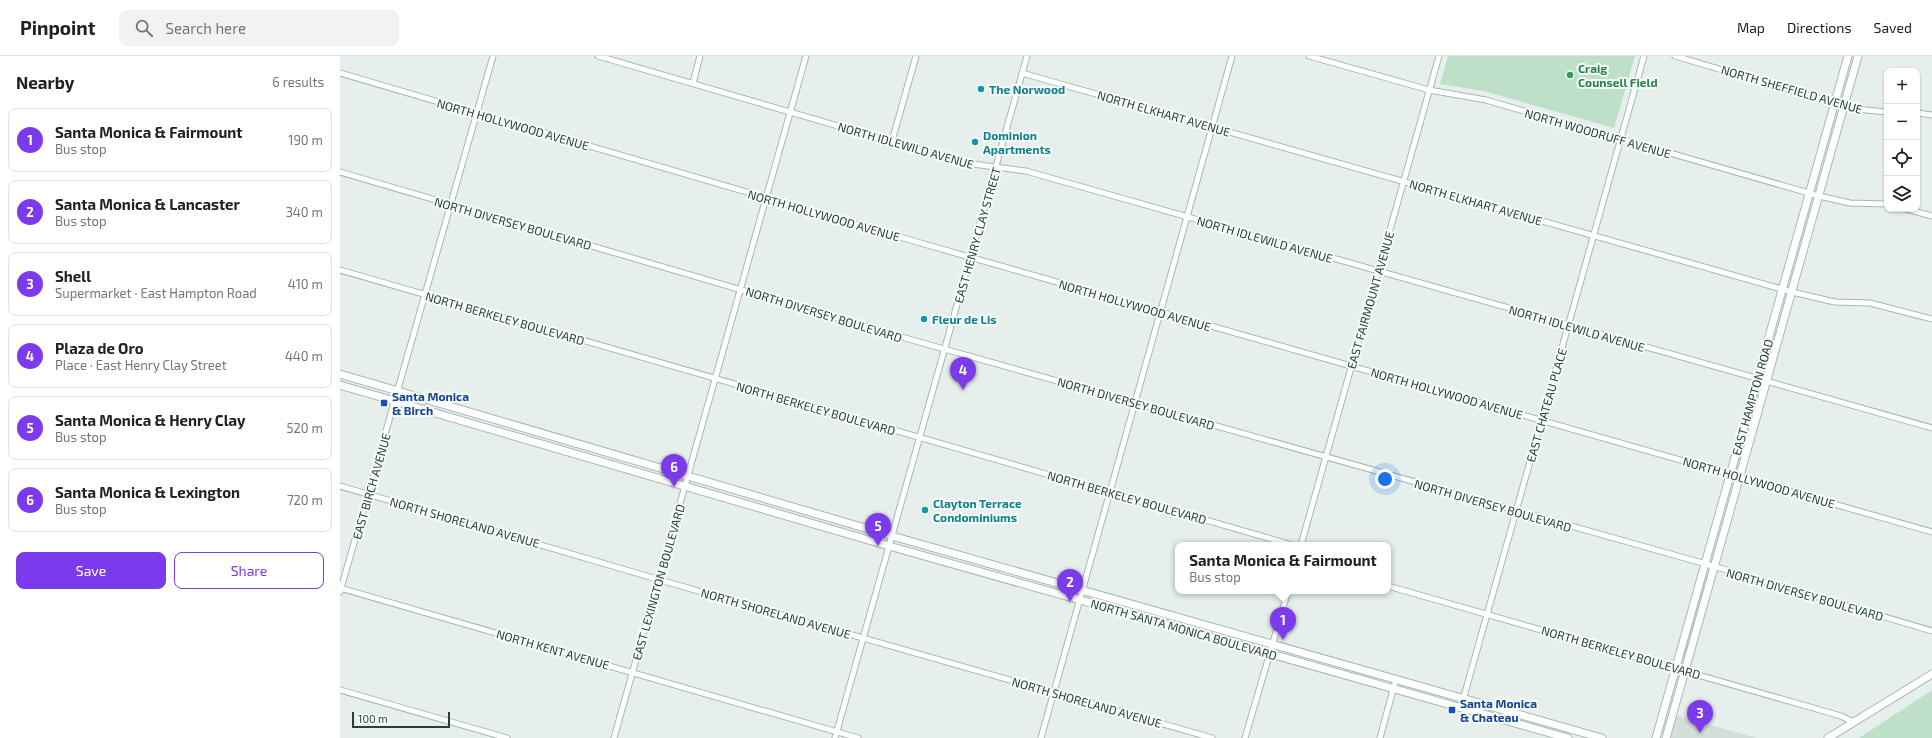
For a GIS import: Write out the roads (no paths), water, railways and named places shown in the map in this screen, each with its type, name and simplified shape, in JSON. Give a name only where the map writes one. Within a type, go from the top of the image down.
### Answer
[{"type":"street","name":"EAST BIRCH AVENUE","points":[[340,590],[426,295],[492,56]]},
{"type":"street","name":"NORTH IDLEWILD AVENUE","points":[[598,56],[965,163],[1026,172],[1932,428]]},
{"type":"street","points":[[693,83],[700,56]]},
{"type":"street","name":"EAST LEXINGTON BOULEVARD","points":[[614,738],[806,56]]},
{"type":"street","points":[[892,142],[916,56]]},
{"type":"street","name":"EAST HENRY CLAY STREET","points":[[835,738],[1027,56]]},
{"type":"street","points":[[1041,738],[1232,56]]},
{"type":"street","name":"NORTH WOODRUFF AVENUE","points":[[1309,56],[1325,58],[1429,90],[1486,100],[1620,140],[1819,196],[1850,203],[1884,204]]},
{"type":"street","name":"EAST FAIRMOUNT AVENUE","points":[[1302,542],[1439,56]]},
{"type":"street","name":"EAST CHATEAU PLACE","points":[[1461,707],[1644,56]]},
{"type":"street","name":"NORTH SHEFFIELD AVENUE","points":[[1675,56],[1844,106],[1884,112]]},
{"type":"street","name":"EAST HAMPTON ROAD","points":[[1656,738],[1848,56]]},
{"type":"street","name":"EAST HAMPTON ROAD","points":[[1666,738],[1858,56]]},
{"type":"street","name":"NORTH HOLLYWOOD AVENUE","points":[[340,73],[1160,312],[1541,421],[1740,476],[1932,532]]},
{"type":"street","name":"NORTH ELKHART AVENUE","points":[[1022,73],[1213,126],[1792,292],[1835,302],[1870,303],[1932,319]]},
{"type":"street","points":[[1920,113],[1932,115]]},
{"type":"street","name":"NORTH DIVERSEY BOULEVARD","points":[[340,172],[945,349],[1516,512],[1704,564],[1932,631]]},
{"type":"street","points":[[1917,212],[1932,216]]},
{"type":"street","name":"NORTH BERKELEY BOULEVARD","points":[[340,270],[1282,542]]},
{"type":"street","name":"NORTH SANTA MONICA BOULEVARD","points":[[340,374],[892,536],[1602,738]]},
{"type":"street","name":"NORTH SANTA MONICA BOULEVARD","points":[[340,385],[890,546],[1568,738]]},
{"type":"street","name":"NORTH SHORELAND AVENUE","points":[[340,486],[1212,738]]},
{"type":"street","name":"NORTH BERKELEY BOULEVARD","points":[[1391,587],[1685,670],[1841,716],[1853,722]]},
{"type":"street","name":"NORTH KENT AVENUE","points":[[340,590],[632,672],[858,738]]},
{"type":"street","points":[[1245,738],[1287,594]]},
{"type":"street","points":[[1828,738],[1932,674]]},
{"type":"street","points":[[1380,738],[1396,679]]},
{"type":"street","points":[[340,690],[507,738]]},
{"type":"street","points":[[1660,721],[1670,724]]},
{"type":"place","name":"Craig Counsell Field","points":[[1570,75]]},
{"type":"place","name":"The Norwood","points":[[981,89]]},
{"type":"place","name":"Dominion Apartments","points":[[975,142]]},
{"type":"place","name":"Fleur de Lis","points":[[924,319]]},
{"type":"place","name":"Plaza de Oro","points":[[963,390]]},
{"type":"place","name":"Santa Monica & Birch","points":[[384,403]]},
{"type":"place","name":"Santa Monica & Lexington","points":[[674,487]]},
{"type":"place","name":"Clayton Terrace Condominiums","points":[[925,510]]},
{"type":"place","name":"Santa Monica & Henry Clay","points":[[878,546]]},
{"type":"place","name":"Santa Monica & Lancaster","points":[[1070,602]]},
{"type":"place","name":"Santa Monica & Fairmount","points":[[1283,640]]},
{"type":"place","name":"Santa Monica & Chateau","points":[[1452,710]]},
{"type":"place","name":"Shell","points":[[1700,733]]}]
